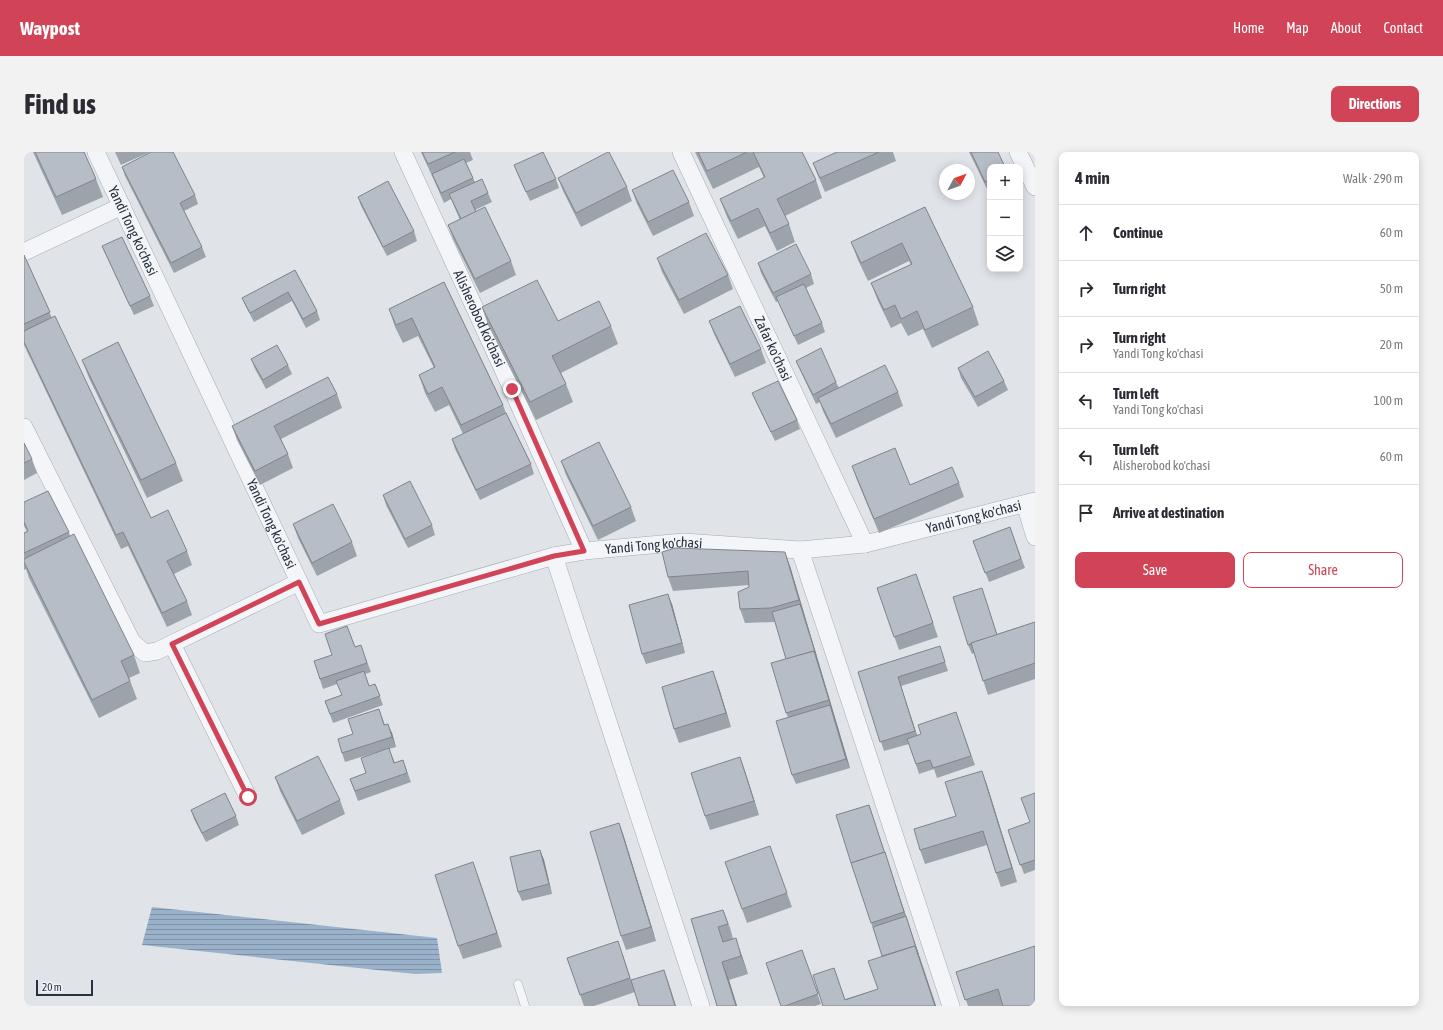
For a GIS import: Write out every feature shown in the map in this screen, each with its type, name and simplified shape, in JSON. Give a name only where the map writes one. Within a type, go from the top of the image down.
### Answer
[{"type":"street","name":"Yandi Tong ko'chasi","points":[[96,152],[319,624],[554,556],[584,551],[684,542],[800,550],[865,544],[1030,503]]},
{"type":"street","name":"Alisherobod ko'chasi","points":[[403,152],[512,389],[584,551]]},
{"type":"street","name":"Zafar ko'chasi","points":[[681,152],[865,544]]},
{"type":"street","points":[[1018,152],[1035,187]]},
{"type":"street","points":[[24,252],[122,206]]},
{"type":"street","points":[[24,427],[132,642],[145,653],[157,651],[299,582]]},
{"type":"street","points":[[1030,503],[1035,537]]},
{"type":"street","points":[[800,550],[951,1006]]},
{"type":"street","points":[[554,556],[702,1006]]},
{"type":"street","points":[[172,644],[248,797]]},
{"type":"lane","points":[[518,984],[525,1006]]},
{"type":"water","points":[[152,907],[437,938],[442,973],[415,974],[142,945]]},
{"type":"building","points":[[35,152],[84,152],[96,179],[56,197]]},
{"type":"building","points":[[151,152],[173,152],[195,195],[180,203],[202,247],[171,263],[122,167]]},
{"type":"building","points":[[422,152],[455,152],[428,164]]},
{"type":"building","points":[[543,152],[556,179],[526,192],[514,165]]},
{"type":"building","points":[[608,152],[627,187],[576,213],[558,178]]},
{"type":"building","points":[[698,152],[747,152],[707,171]]},
{"type":"building","points":[[753,152],[802,152],[816,180],[777,199],[789,224],[770,233],[758,208],[731,221],[720,199],[765,177]]},
{"type":"building","points":[[837,152],[879,152],[820,178],[813,163]]},
{"type":"building","points":[[971,152],[998,152],[1004,164],[987,164],[987,181],[985,182]]},
{"type":"building","points":[[464,159],[473,178],[441,193],[432,174]]},
{"type":"building","points":[[673,170],[689,202],[648,222],[632,190]]},
{"type":"building","points":[[482,179],[488,193],[471,201],[476,212],[461,219],[449,194]]},
{"type":"building","points":[[388,181],[414,231],[383,247],[358,197]]},
{"type":"building","points":[[485,207],[511,261],[475,279],[448,225]]},
{"type":"building","points":[[925,207],[973,307],[925,330],[917,311],[901,319],[895,305],[884,310],[871,283],[912,264],[902,243],[861,263],[851,242]]},
{"type":"building","points":[[706,233],[728,275],[679,300],[657,258]]},
{"type":"building","points":[[122,237],[150,296],[130,306],[102,246]]},
{"type":"building","points":[[796,244],[811,274],[773,293],[758,263]]},
{"type":"building","points":[[24,255],[50,312],[24,324]]},
{"type":"building","points":[[295,270],[317,311],[303,319],[288,292],[250,313],[242,298]]},
{"type":"building","points":[[537,280],[558,321],[599,301],[611,326],[552,356],[566,384],[530,402],[482,307]]},
{"type":"building","points":[[444,282],[503,405],[461,425],[442,387],[428,394],[419,375],[435,367],[412,318],[396,325],[389,309]]},
{"type":"building","points":[[804,284],[822,323],[794,336],[776,297]]},
{"type":"building","points":[[740,306],[761,349],[730,364],[709,321]]},
{"type":"building","points":[[55,316],[151,518],[168,510],[187,551],[167,561],[187,601],[162,613],[123,532],[116,535],[24,342],[24,331]]},
{"type":"building","points":[[118,342],[176,463],[141,480],[82,360]]},
{"type":"building","points":[[277,345],[288,365],[263,380],[251,359]]},
{"type":"building","points":[[821,348],[836,382],[813,395],[796,361]]},
{"type":"building","points":[[988,351],[1004,381],[975,397],[958,368]]},
{"type":"building","points":[[885,365],[898,392],[831,424],[818,398]]},
{"type":"building","points":[[328,377],[337,394],[274,426],[288,454],[255,471],[232,426]]},
{"type":"building","points":[[778,381],[797,420],[771,432],[752,393]]},
{"type":"building","points":[[506,413],[531,464],[476,490],[452,439]]},
{"type":"building","points":[[599,442],[631,507],[593,526],[561,461]]},
{"type":"building","points":[[24,443],[32,459],[24,463]]},
{"type":"building","points":[[895,448],[910,485],[952,467],[959,483],[874,519],[852,466]]},
{"type":"building","points":[[410,481],[432,525],[405,539],[383,495]]},
{"type":"building","points":[[48,491],[69,532],[24,553],[24,533],[28,531],[24,522],[24,502]]},
{"type":"building","points":[[333,504],[352,542],[312,563],[293,524]]},
{"type":"building","points":[[1010,527],[1021,559],[985,573],[973,541]]},
{"type":"building","points":[[74,534],[134,655],[121,661],[130,681],[92,700],[24,562],[24,559]]},
{"type":"building","points":[[675,548],[785,552],[799,600],[771,608],[740,609],[738,592],[749,587],[748,571],[668,577],[662,552]]},
{"type":"building","points":[[916,574],[933,623],[894,637],[877,588]]},
{"type":"building","points":[[982,588],[997,635],[968,645],[953,597]]},
{"type":"building","points":[[668,594],[682,643],[642,654],[629,605]]},
{"type":"building","points":[[800,604],[816,655],[814,651],[786,659],[772,612]]},
{"type":"building","points":[[1035,622],[1035,663],[983,681],[971,643]]},
{"type":"building","points":[[347,626],[355,647],[361,645],[367,663],[320,679],[314,661],[332,655],[325,634]]},
{"type":"building","points":[[940,646],[945,662],[898,677],[915,731],[880,742],[858,672]]},
{"type":"building","points":[[814,651],[829,700],[786,713],[771,663]]},
{"type":"building","points":[[364,671],[369,686],[375,684],[380,696],[330,714],[325,701],[342,695],[336,681]]},
{"type":"building","points":[[713,671],[726,713],[674,729],[662,687]]},
{"type":"building","points":[[830,705],[846,759],[792,775],[776,721]]},
{"type":"building","points":[[379,709],[384,725],[388,724],[392,737],[342,753],[338,739],[353,734],[348,719]]},
{"type":"building","points":[[956,712],[971,756],[933,768],[930,760],[916,764],[907,739],[921,734],[918,725]]},
{"type":"building","points":[[389,748],[394,763],[403,760],[407,773],[355,791],[350,779],[366,773],[361,758]]},
{"type":"building","points":[[318,756],[340,800],[297,821],[275,777]]},
{"type":"building","points":[[740,757],[754,801],[705,816],[691,773]]},
{"type":"building","points":[[982,771],[1012,868],[996,873],[983,831],[920,850],[914,829],[956,816],[945,782]]},
{"type":"building","points":[[225,793],[236,816],[202,833],[191,810]]},
{"type":"building","points":[[1035,793],[1035,860],[1020,865],[1008,830],[1030,822],[1021,798]]},
{"type":"building","points":[[869,805],[884,852],[851,863],[836,815]]},
{"type":"building","points":[[619,823],[651,927],[621,936],[590,832]]},
{"type":"building","points":[[770,846],[787,893],[742,909],[725,862]]},
{"type":"building","points":[[540,850],[549,884],[518,892],[510,857]]},
{"type":"building","points":[[885,852],[904,912],[871,923],[851,863]]},
{"type":"building","points":[[473,862],[497,933],[458,946],[435,875]]},
{"type":"building","points":[[723,910],[728,924],[718,927],[723,942],[736,938],[741,956],[722,962],[736,1006],[717,1006],[691,919]]},
{"type":"building","points":[[906,916],[918,954],[915,946],[882,956],[873,927]]},
{"type":"building","points":[[618,941],[630,978],[580,995],[567,958]]},
{"type":"building","points":[[915,946],[935,1006],[823,1006],[813,975],[834,968],[845,1000],[878,989],[868,961]]},
{"type":"building","points":[[1035,946],[1035,1006],[1003,1006],[998,989],[965,1000],[956,972]]},
{"type":"building","points":[[802,950],[818,994],[785,1006],[781,1006],[766,963]]},
{"type":"building","points":[[664,970],[675,1006],[639,1006],[631,980]]},
{"type":"route","points":[[248,797],[172,644],[299,582],[319,624],[554,556],[584,551],[512,389]]}]
